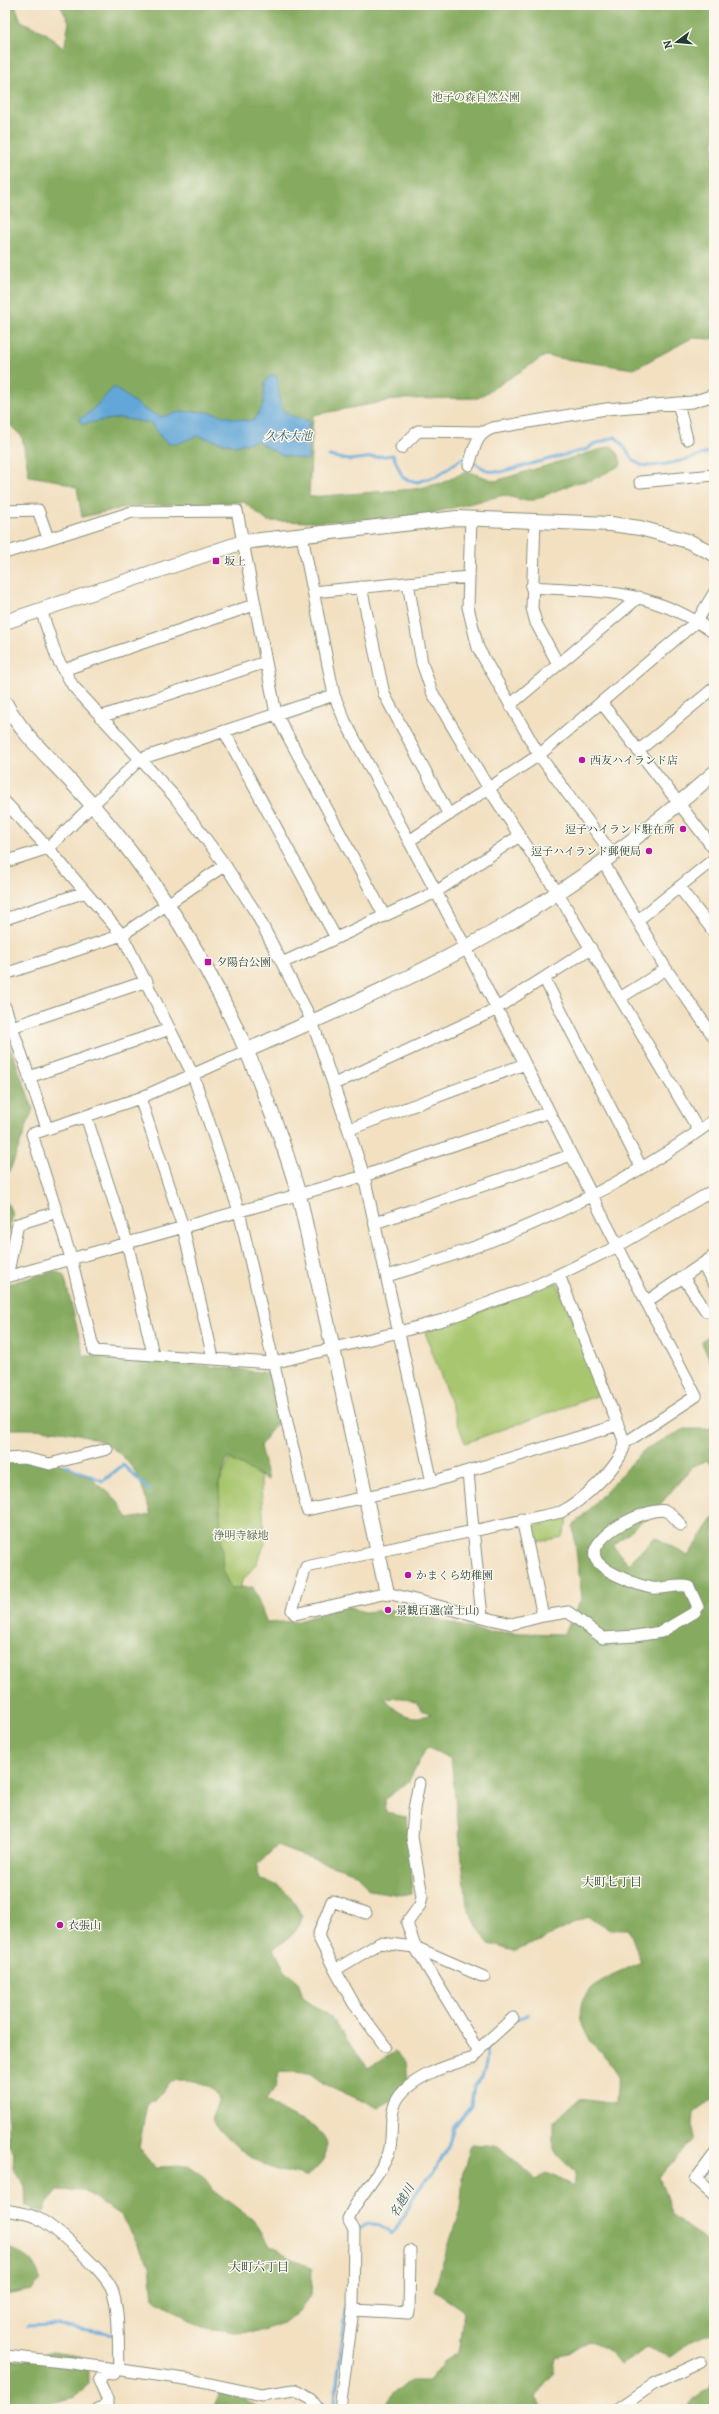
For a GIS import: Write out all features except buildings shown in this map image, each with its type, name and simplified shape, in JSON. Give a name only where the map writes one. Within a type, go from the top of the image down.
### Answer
[{"type":"street","points":[[401,448],[418,431],[482,432],[494,428],[606,409],[678,403],[714,395]]},
{"type":"street","points":[[678,403],[687,438]]},
{"type":"street","points":[[470,462],[482,432]]},
{"type":"street","points":[[640,482],[714,476]]},
{"type":"street","points":[[5,511],[38,510],[48,538]]},
{"type":"street","points":[[5,553],[132,512],[237,511],[276,714],[384,915]]},
{"type":"street","points":[[471,518],[468,607],[478,648],[539,755],[608,858],[638,920],[666,969],[714,1037]]},
{"type":"street","points":[[5,622],[243,542],[471,518],[611,524],[640,528],[688,541],[714,554]]},
{"type":"street","points":[[535,520],[532,608],[536,623],[558,664]]},
{"type":"street","points":[[302,536],[334,695],[358,750],[466,948],[646,1302],[696,1396],[625,1443]]},
{"type":"street","points":[[313,592],[468,577]]},
{"type":"street","points":[[408,582],[427,681],[488,789],[557,892],[699,1131]]},
{"type":"street","points":[[361,587],[384,694],[449,815]]},
{"type":"street","points":[[532,588],[607,592],[639,597],[660,604],[698,622],[714,634]]},
{"type":"street","points":[[409,841],[539,755],[698,622],[714,593]]},
{"type":"street","points":[[510,705],[639,597]]},
{"type":"street","points":[[63,670],[254,605]]},
{"type":"street","points":[[41,610],[63,670],[73,686],[174,796],[225,865],[256,913],[312,1021],[350,1129],[364,1176],[432,1482]]},
{"type":"street","points":[[100,717],[266,662]]},
{"type":"street","points":[[638,750],[714,688]]},
{"type":"street","points":[[5,862],[48,848],[140,759],[334,695]]},
{"type":"street","points":[[601,702],[714,849]]},
{"type":"street","points":[[5,703],[26,733],[92,804],[147,873],[168,903],[213,979],[248,1050],[271,1107],[299,1195],[387,1593]]},
{"type":"street","points":[[224,731],[336,938]]},
{"type":"street","points":[[714,773],[678,804],[608,858],[557,892],[466,948],[312,1021],[140,1098],[32,1134],[71,1258],[94,1351],[273,1363],[399,1332],[484,1305],[559,1275],[618,1246],[714,1190]]},
{"type":"street","points":[[6,804],[48,848],[122,935],[147,981],[193,1075],[239,1211],[307,1510],[432,1482],[618,1425]]},
{"type":"street","points":[[282,963],[436,892],[519,836]]},
{"type":"street","points":[[638,920],[714,859]]},
{"type":"street","points":[[5,974],[122,935],[225,865]]},
{"type":"street","points":[[679,887],[714,932]]},
{"type":"street","points":[[5,919],[85,892]]},
{"type":"street","points":[[334,1084],[497,1008],[591,948]]},
{"type":"street","points":[[620,998],[666,969]]},
{"type":"street","points":[[544,978],[641,1167]]},
{"type":"street","points":[[12,1027],[147,981]]},
{"type":"street","points":[[5,1007],[47,1128]]},
{"type":"street","points":[[29,1076],[170,1029]]},
{"type":"street","points":[[350,1129],[525,1064]]},
{"type":"street","points":[[140,1098],[183,1227],[213,1358]]},
{"type":"street","points":[[57,1212],[18,1224],[7,1277],[364,1176],[549,1112]]},
{"type":"street","points":[[86,1116],[127,1242],[153,1354]]},
{"type":"street","points":[[387,1276],[503,1238],[593,1196],[699,1131],[714,1120]]},
{"type":"street","points":[[375,1223],[571,1155]]},
{"type":"street","points":[[646,1302],[714,1256]]},
{"type":"street","points":[[702,1264],[714,1283]]},
{"type":"street","points":[[559,1275],[625,1443],[624,1451],[611,1470],[570,1507],[561,1512],[473,1529],[306,1567],[292,1610],[295,1614],[387,1593],[512,1624],[542,1616],[568,1612],[603,1638],[635,1636],[661,1632],[695,1612],[698,1607],[689,1587],[652,1588],[610,1571],[598,1564],[594,1556],[595,1546],[610,1531],[632,1519],[659,1510],[668,1511],[681,1525]]},
{"type":"street","points":[[683,1277],[706,1311]]},
{"type":"street","points":[[5,1458],[24,1458],[50,1464],[107,1449]]},
{"type":"street","points":[[468,1472],[482,1617]]},
{"type":"street","points":[[522,1519],[542,1616]]},
{"type":"street","points":[[419,1784],[414,1809],[412,1837],[422,1896],[420,1906],[407,1923],[415,1947],[479,2052]]},
{"type":"street","points":[[366,1913],[332,1901],[318,1936],[354,2004],[385,2046]]},
{"type":"street","points":[[335,1970],[380,1943],[415,1947],[484,1977]]},
{"type":"street","points":[[340,2409],[353,2310],[354,2230],[348,2219],[355,2203],[370,2187],[388,2153],[393,2108],[397,2099],[417,2080],[446,2065],[474,2058],[479,2052],[480,2048],[513,2018]]},
{"type":"street","points":[[714,2155],[696,2179],[714,2195]]},
{"type":"street","points":[[5,2210],[34,2216],[44,2221],[92,2263],[111,2287],[118,2331],[117,2369],[114,2375],[104,2374],[99,2381],[107,2399],[107,2405],[97,2409]]},
{"type":"street","points":[[353,2310],[409,2313],[410,2251]]},
{"type":"street","points":[[5,2356],[117,2369],[192,2380],[262,2395],[294,2390],[311,2399],[318,2409]]},
{"type":"street","points":[[618,2409],[654,2384],[701,2362]]},
{"type":"green space","name":"池子の森自然公園","points":[[5,5],[15,5],[21,21],[46,33],[64,49],[69,22],[60,5],[601,5],[627,14],[627,5],[714,5],[714,339],[692,338],[634,369],[545,356],[478,398],[399,399],[313,415],[309,497],[415,489],[442,483],[467,471],[495,481],[612,446],[619,455],[621,465],[592,480],[574,483],[534,500],[521,500],[504,495],[420,516],[319,522],[267,521],[244,502],[132,506],[82,517],[77,488],[59,481],[29,476],[22,437],[5,420]]},
{"type":"green space","points":[[5,1032],[33,1109],[11,1168],[5,1178]]},
{"type":"green space","points":[[5,1198],[13,1215],[5,1245]]},
{"type":"green space","points":[[54,1271],[64,1275],[84,1356],[120,1356],[269,1373],[280,1422],[273,1427],[260,1446],[268,1480],[228,1458],[219,1483],[223,1572],[231,1588],[253,1587],[267,1623],[298,1621],[347,1606],[364,1612],[398,1609],[484,1632],[564,1634],[582,1598],[573,1526],[645,1449],[685,1429],[709,1429],[714,1424],[714,1468],[706,1460],[691,1468],[658,1507],[613,1546],[628,1564],[655,1537],[688,1556],[714,1517],[714,2098],[694,2113],[692,2140],[659,2177],[673,2216],[712,2246],[714,2245],[714,2331],[692,2341],[670,2357],[647,2348],[621,2365],[607,2348],[589,2340],[569,2353],[556,2356],[553,2374],[536,2397],[544,2409],[383,2409],[393,2392],[411,2382],[428,2382],[445,2361],[458,2353],[464,2311],[434,2291],[460,2208],[464,2170],[471,2144],[498,2146],[536,2179],[547,2173],[574,2186],[576,2173],[554,2152],[554,2121],[579,2099],[616,2104],[617,2086],[617,2076],[614,2068],[590,2040],[584,2029],[580,2015],[582,2003],[587,1993],[606,1978],[641,1962],[629,1929],[610,1929],[588,1916],[542,1940],[514,1951],[489,1944],[477,1926],[467,1905],[451,1759],[427,1747],[408,1782],[385,1799],[386,1813],[406,1817],[412,1893],[401,1895],[369,1890],[356,1873],[292,1852],[278,1845],[257,1865],[257,1873],[260,1880],[276,1885],[286,1892],[302,1916],[301,1922],[295,1931],[288,1939],[274,1949],[285,1971],[298,1981],[303,1998],[330,2017],[368,2068],[395,2052],[406,2062],[408,2079],[390,2101],[378,2108],[327,2085],[310,2073],[279,2072],[276,2086],[266,2100],[292,2117],[317,2129],[326,2142],[327,2149],[322,2161],[306,2177],[262,2164],[238,2148],[211,2120],[219,2099],[210,2088],[205,2085],[198,2082],[185,2080],[171,2081],[162,2093],[147,2104],[139,2147],[155,2167],[188,2166],[203,2176],[214,2191],[252,2219],[270,2246],[312,2269],[311,2296],[299,2311],[286,2322],[260,2331],[234,2332],[202,2327],[153,2298],[150,2266],[120,2215],[83,2191],[58,2190],[48,2202],[44,2212],[26,2206],[25,2186],[13,2168],[14,2152],[8,2145],[8,2108],[5,2105],[5,1457],[58,1463],[91,1478],[117,1500],[128,1519],[151,1515],[138,1477],[124,1457],[110,1446],[77,1434],[59,1431],[40,1429],[5,1429],[5,1285]],"holes":[[[385,1697],[403,1698],[418,1703],[420,1709],[431,1714],[418,1717],[405,1715],[394,1708]]]},
{"type":"green space","points":[[557,1282],[602,1394],[465,1443],[425,1332]]},
{"type":"green space","points":[[714,1332],[714,1369],[701,1341]]},
{"type":"green space","name":"浄明寺緑地","points":[[233,1454],[260,1469],[265,1544],[256,1564],[241,1583],[245,1609],[254,1630],[218,1567],[217,1487]]},
{"type":"green space","points":[[568,1518],[562,1537],[532,1543],[529,1527]]},
{"type":"green space","points":[[5,2246],[24,2256],[32,2263],[41,2281],[32,2290],[5,2295]]},
{"type":"green space","points":[[52,2352],[84,2357],[89,2368],[89,2384],[74,2397],[48,2404],[43,2409],[5,2409],[5,2360],[23,2361]]},
{"type":"green space","points":[[714,2376],[714,2409],[686,2409],[694,2399],[710,2389]]},
{"type":"green space","points":[[221,2391],[252,2403],[259,2409],[213,2409]]},
{"type":"water","name":"久木大池","points":[[271,375],[277,376],[281,407],[290,415],[309,421],[308,460],[281,455],[256,441],[235,446],[198,436],[176,444],[170,444],[162,439],[151,423],[119,418],[82,424],[79,419],[89,413],[114,387],[144,409],[161,417],[180,412],[200,412],[213,413],[238,419],[254,420],[263,405],[265,382]]},
{"type":"waterway","points":[[473,462],[488,471],[500,472],[588,449],[592,445],[615,437],[635,461],[645,466],[676,462],[699,456],[714,450]]},
{"type":"waterway","points":[[329,456],[349,460],[393,455],[403,478],[417,482],[437,476],[463,458],[468,459]]},
{"type":"waterway","points":[[64,1465],[103,1481],[123,1465],[150,1491]]},
{"type":"waterway","name":"名越川","points":[[515,2020],[528,2014]]},
{"type":"waterway","name":"名越川","points":[[357,2229],[369,2223],[380,2226],[391,2234],[396,2229],[418,2189],[437,2167],[448,2147],[454,2127],[471,2105],[474,2087],[482,2077],[486,2063],[488,2046]]},
{"type":"waterway","name":"名越川","points":[[334,2409],[348,2292]]},
{"type":"waterway","points":[[27,2326],[53,2325],[116,2334]]},
{"type":"place","name":"坂上","points":[[216,561]]},
{"type":"place","name":"西友ハイランド店","points":[[582,760]]},
{"type":"place","name":"逗子ハイランド駐在所","points":[[683,829]]},
{"type":"place","name":"逗子ハイランド郵便局","points":[[649,851]]},
{"type":"place","name":"夕陽台公園","points":[[208,962]]},
{"type":"place","name":"かまくら幼稚園","points":[[408,1575]]},
{"type":"place","name":"景観百選(富士山)","points":[[388,1610]]},
{"type":"place","name":"衣張山","points":[[60,1925]]},
{"type":"district","name":"大町七丁目","points":[[612,1882]]},
{"type":"district","name":"大町六丁目","points":[[259,2267]]}]
